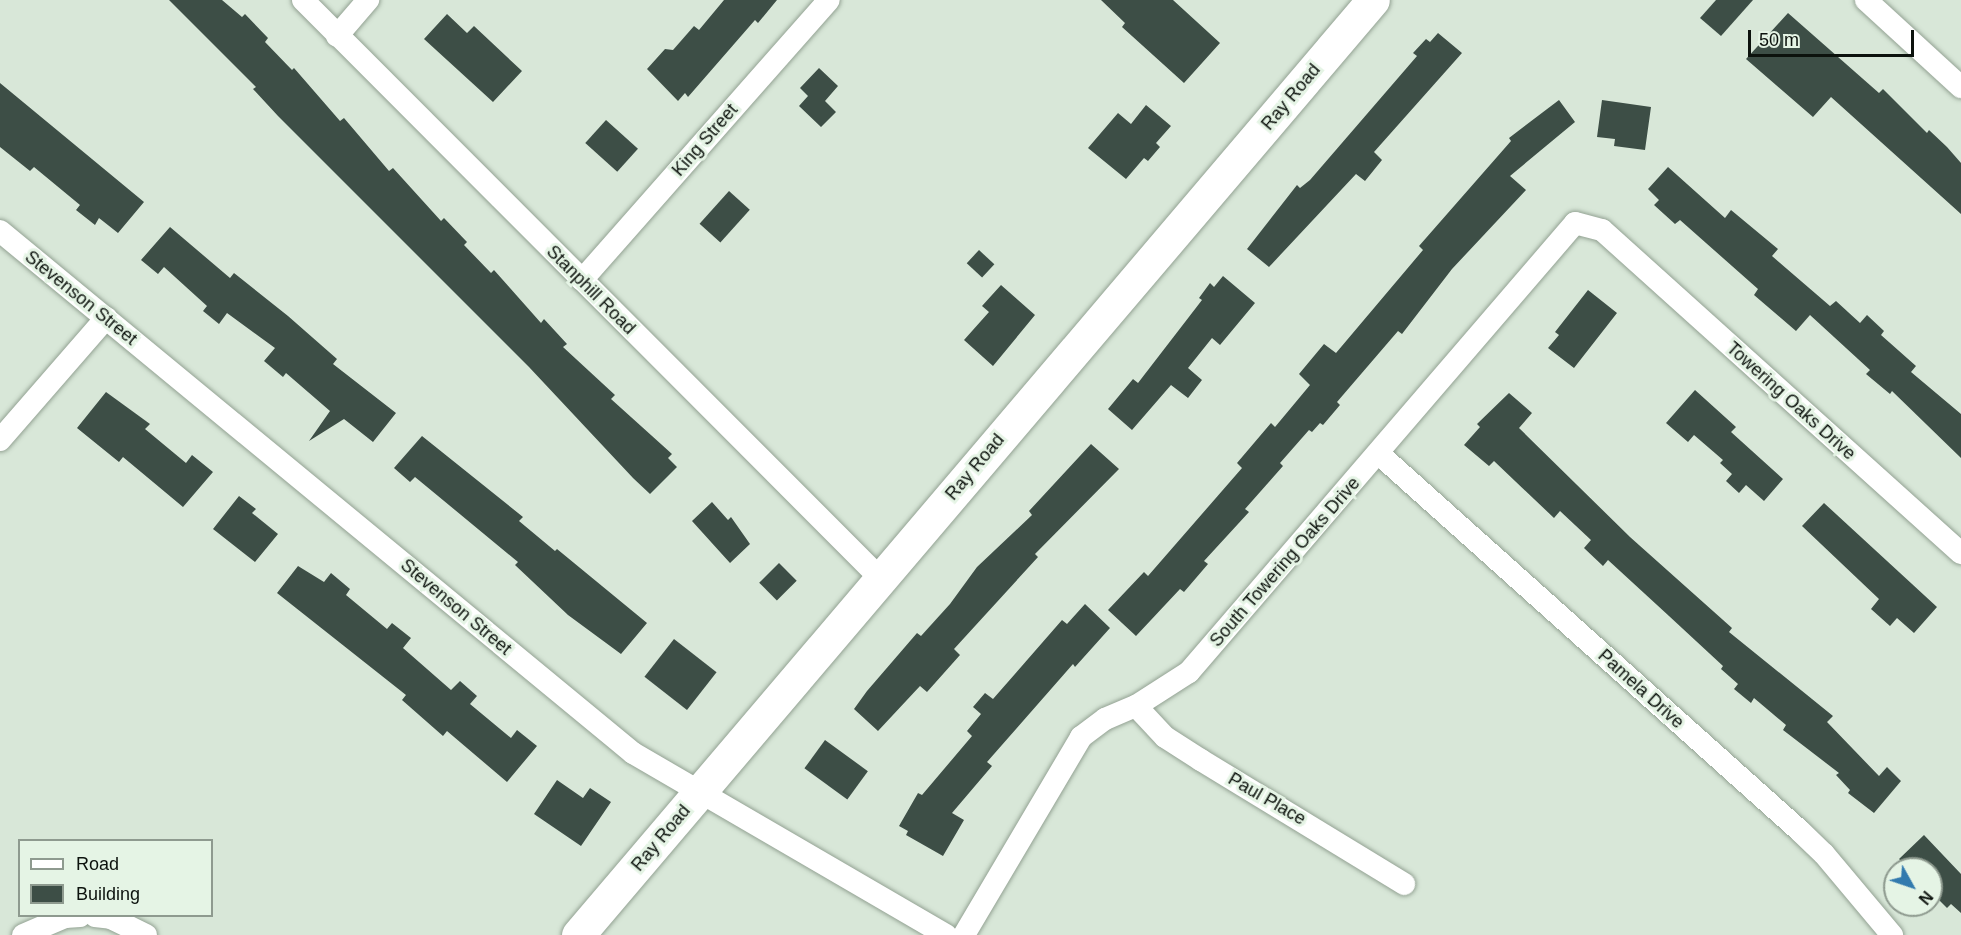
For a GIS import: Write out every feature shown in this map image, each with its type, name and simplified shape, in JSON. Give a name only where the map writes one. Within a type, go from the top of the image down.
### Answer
[{"type":"street","name":"Stanphill Road","points":[[303,0],[881,579]]},
{"type":"street","points":[[337,36],[368,0]]},
{"type":"street","name":"King Street","points":[[582,280],[829,0]]},
{"type":"street","name":"Ray Road","points":[[578,935],[1373,0]]},
{"type":"street","points":[[1866,0],[1961,87]]},
{"type":"street","name":"South Towering Oaks Drive","points":[[964,935],[1082,737],[1105,719],[1136,706],[1189,672],[1379,454],[1575,223],[1602,230],[1622,248]]},
{"type":"street","name":"Stevenson Street","points":[[0,231],[633,753],[946,935]]},
{"type":"street","name":"Towering Oaks Drive","points":[[1622,248],[1961,553]]},
{"type":"street","points":[[0,440],[106,318]]},
{"type":"street","name":"Pamela Drive","points":[[1379,454],[1808,839],[1892,935]]},
{"type":"street","name":"Paul Place","points":[[1136,706],[1165,737],[1404,884]]},
{"type":"street","points":[[23,935],[64,917]]},
{"type":"street","points":[[106,917],[146,935]]},
{"type":"building","points":[[169,0],[222,0],[242,17],[245,14],[268,38],[265,42],[292,70],[294,68],[340,121],[344,118],[389,171],[393,168],[441,221],[444,218],[467,242],[464,245],[491,273],[494,270],[541,323],[544,319],[567,344],[563,347],[615,395],[611,399],[672,454],[668,458],[677,467],[650,494],[529,367],[278,116],[253,89],[256,87]]},
{"type":"building","points":[[724,0],[777,0],[758,23],[755,20],[688,97],[685,93],[678,101],[647,69],[665,49],[673,50],[694,26],[699,30]]},
{"type":"building","points":[[1101,0],[1173,0],[1220,43],[1184,83],[1122,27],[1125,23]]},
{"type":"building","points":[[1716,0],[1753,0],[1721,36],[1700,18]]},
{"type":"building","points":[[1788,13],[1879,93],[1883,89],[1927,133],[1929,130],[1947,147],[1961,163],[1961,214],[1831,97],[1813,117],[1746,59]]},
{"type":"building","points":[[447,14],[467,33],[474,26],[522,71],[493,102],[424,39]]},
{"type":"building","points":[[1438,33],[1462,53],[1374,152],[1382,160],[1365,181],[1356,174],[1269,267],[1247,249],[1297,185],[1300,188],[1310,180],[1417,56],[1413,53],[1426,39],[1430,42]]},
{"type":"building","points":[[819,68],[838,86],[825,101],[836,112],[821,127],[799,106],[808,96],[800,88]]},
{"type":"building","points":[[0,83],[144,202],[118,233],[99,218],[95,225],[76,210],[80,205],[34,167],[30,171],[0,147]]},
{"type":"building","points":[[1559,100],[1575,122],[1510,176],[1526,190],[1452,269],[1402,334],[1398,331],[1337,402],[1340,405],[1323,425],[1320,423],[1312,432],[1309,430],[1280,463],[1283,466],[1245,509],[1249,512],[1204,561],[1208,564],[1184,592],[1180,589],[1136,636],[1108,610],[1144,572],[1148,576],[1242,468],[1237,463],[1271,423],[1275,427],[1310,385],[1299,374],[1324,344],[1336,353],[1423,250],[1419,246],[1511,141],[1509,138]]},
{"type":"building","points":[[1602,100],[1651,107],[1645,150],[1614,146],[1615,139],[1597,137]]},
{"type":"building","points":[[1146,105],[1171,126],[1156,143],[1160,147],[1148,161],[1144,158],[1126,179],[1088,148],[1118,113],[1131,124]]},
{"type":"building","points":[[606,120],[638,149],[617,172],[585,143]]},
{"type":"building","points":[[1668,167],[1725,218],[1731,210],[1778,249],[1772,256],[1830,306],[1836,301],[1860,323],[1867,315],[1884,331],[1881,335],[1916,366],[1911,372],[1961,414],[1961,458],[1892,391],[1890,394],[1866,374],[1870,370],[1810,315],[1796,331],[1754,295],[1758,289],[1680,220],[1675,224],[1654,205],[1659,200],[1648,189]]},
{"type":"building","points":[[729,191],[750,210],[720,242],[700,224]]},
{"type":"building","points":[[170,227],[230,278],[234,273],[288,316],[337,359],[333,364],[396,413],[373,442],[344,419],[309,441],[330,411],[286,373],[283,377],[264,361],[275,348],[227,313],[219,324],[203,311],[207,306],[164,267],[158,274],[141,260]]},
{"type":"building","points":[[979,250],[994,264],[982,277],[967,263]]},
{"type":"building","points":[[1223,276],[1255,303],[1220,345],[1212,338],[1188,368],[1202,380],[1188,398],[1171,385],[1132,430],[1108,409],[1133,379],[1138,383],[1202,300],[1199,298],[1210,283],[1214,287]]},
{"type":"building","points":[[1001,285],[1035,315],[993,366],[964,340],[989,312],[982,306]]},
{"type":"building","points":[[1588,290],[1617,313],[1574,368],[1548,348],[1559,335],[1555,332]]},
{"type":"building","points":[[1695,390],[1736,427],[1731,432],[1783,479],[1764,501],[1746,485],[1739,493],[1726,481],[1732,474],[1720,463],[1723,460],[1694,435],[1688,442],[1666,423]]},
{"type":"building","points":[[106,392],[150,424],[145,429],[186,463],[192,455],[213,472],[183,507],[123,457],[119,462],[77,428]]},
{"type":"building","points":[[1509,393],[1532,413],[1519,428],[1630,537],[1732,628],[1729,632],[1833,716],[1827,722],[1879,776],[1887,767],[1901,781],[1874,813],[1848,793],[1850,790],[1836,775],[1839,773],[1783,730],[1786,725],[1754,698],[1751,703],[1734,689],[1738,684],[1721,669],[1723,666],[1608,560],[1603,566],[1584,548],[1591,540],[1560,511],[1554,518],[1494,461],[1489,466],[1464,445],[1480,427],[1477,424]]},
{"type":"building","points":[[422,436],[523,517],[519,521],[555,551],[557,549],[647,623],[621,654],[568,615],[515,565],[518,562],[415,477],[410,482],[394,468]]},
{"type":"building","points":[[1091,444],[1119,469],[1035,554],[1038,557],[954,649],[960,655],[927,692],[920,686],[878,731],[854,709],[867,691],[917,633],[921,636],[950,604],[977,567],[1032,515],[1029,511]]},
{"type":"building","points":[[239,496],[256,509],[252,513],[278,534],[255,562],[213,529]]},
{"type":"building","points":[[712,502],[728,520],[731,517],[750,544],[730,563],[692,521]]},
{"type":"building","points":[[1824,503],[1937,607],[1914,633],[1897,618],[1890,626],[1871,609],[1879,599],[1802,526]]},
{"type":"building","points":[[779,563],[797,581],[777,600],[759,583]]},
{"type":"building","points":[[298,566],[324,582],[331,573],[350,589],[346,595],[387,629],[392,623],[411,638],[403,648],[451,690],[460,681],[477,696],[470,704],[511,738],[517,730],[537,746],[507,782],[447,731],[443,736],[402,700],[406,695],[277,593]]},
{"type":"building","points":[[1085,604],[1110,628],[1075,667],[1073,664],[987,762],[992,766],[952,813],[964,820],[943,856],[906,835],[908,831],[899,826],[918,793],[922,795],[972,736],[967,731],[981,714],[973,707],[985,693],[993,699],[1062,620],[1067,624]]},
{"type":"building","points":[[674,639],[717,672],[687,710],[644,677]]},
{"type":"building","points":[[825,740],[868,771],[847,799],[804,768]]},
{"type":"building","points":[[557,780],[583,798],[590,788],[611,802],[581,846],[534,814]]},
{"type":"building","points":[[1924,835],[1961,874],[1961,913],[1951,904],[1947,908],[1943,904],[1943,857],[1901,857]]}]
